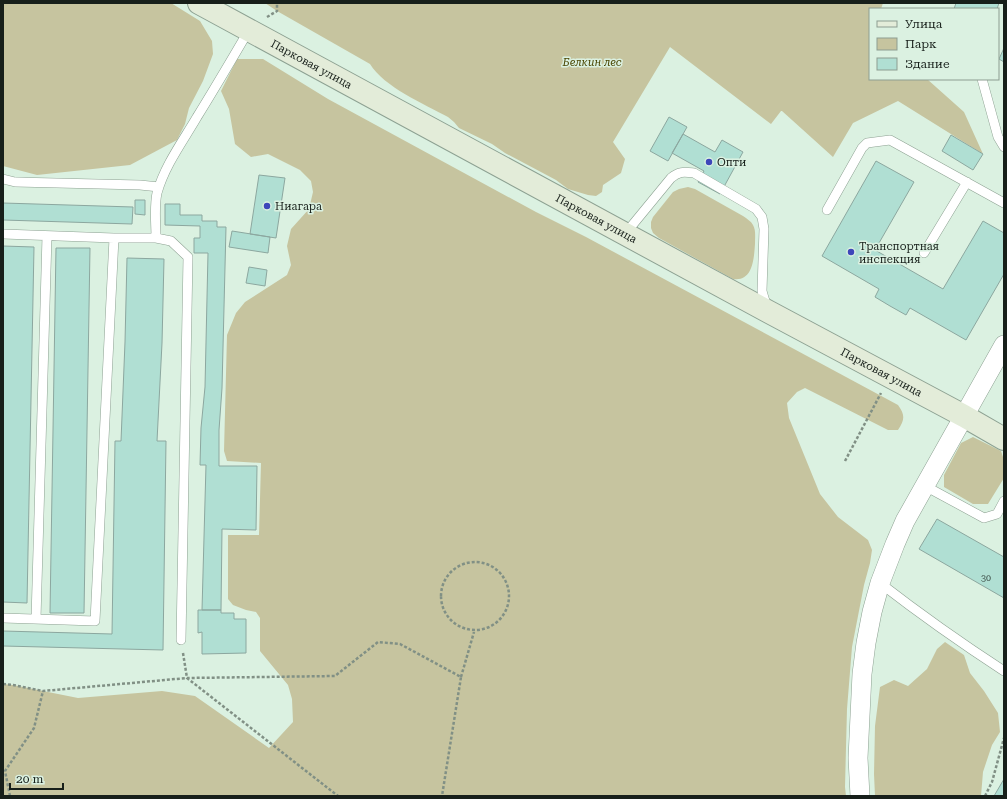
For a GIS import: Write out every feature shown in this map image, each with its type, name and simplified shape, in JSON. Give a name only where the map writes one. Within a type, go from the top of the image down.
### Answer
[{"type":"main road","name":"Парковая улица","points":[[199,3],[964,416],[1001,438]]},
{"type":"street","points":[[860,796],[858,758],[862,674],[872,612],[880,583],[905,521],[1004,345]]},
{"type":"lane","points":[[156,238],[156,202],[159,187],[173,157],[249,30]]},
{"type":"lane","points":[[982,80],[998,137],[1004,147]]},
{"type":"lane","points":[[827,210],[862,148],[867,143],[890,140],[1004,203]]},
{"type":"lane","points":[[625,234],[676,173],[694,173],[756,208],[762,217],[764,229],[762,291],[769,312]]},
{"type":"lane","points":[[3,179],[15,182],[140,185],[159,187]]},
{"type":"lane","points":[[924,253],[967,182]]},
{"type":"lane","points":[[3,234],[156,238],[171,241],[188,257],[181,640]]},
{"type":"lane","points":[[36,619],[47,236]]},
{"type":"lane","points":[[3,618],[95,621],[114,238]]},
{"type":"lane","points":[[925,486],[984,518],[997,514],[1004,501]]},
{"type":"lane","points":[[880,583],[920,614],[1004,671]]},
{"type":"path","points":[[845,461],[890,376]]},
{"type":"path","points":[[478,561],[500,571],[507,581],[509,605],[496,625],[474,632],[452,624],[440,605],[442,583],[456,566],[478,561]]},
{"type":"path","points":[[442,796],[461,677],[474,632]]},
{"type":"path","points":[[181,640],[188,678],[338,796]]},
{"type":"path","points":[[3,684],[43,691],[188,678],[335,676],[378,642],[400,644],[461,677]]},
{"type":"path","points":[[10,796],[4,771],[34,728],[43,691]]},
{"type":"path","points":[[985,796],[992,782],[1004,738]]},
{"type":"green space","points":[[3,3],[171,3],[200,21],[212,41],[213,54],[203,81],[189,108],[185,124],[177,140],[130,165],[37,175],[3,166]]},
{"type":"green space","name":"Белкин лес","points":[[265,3],[883,3],[881,8],[869,8],[869,80],[928,80],[964,112],[983,154],[898,101],[853,123],[833,157],[782,111],[771,124],[670,47],[613,142],[625,159],[621,173],[603,185],[602,192],[596,196],[588,195],[568,189],[556,180],[505,153],[492,144],[459,128],[448,117],[416,101],[385,80],[370,64]]},
{"type":"green space","points":[[237,59],[263,59],[328,99],[898,405],[903,414],[902,423],[898,430],[888,430],[805,388],[797,392],[787,403],[789,418],[820,494],[838,517],[868,540],[872,550],[852,647],[847,709],[846,796],[3,796],[3,684],[78,698],[162,691],[195,696],[269,748],[293,722],[292,699],[288,685],[260,651],[260,618],[256,612],[233,605],[228,599],[228,535],[259,535],[261,463],[227,461],[224,451],[227,335],[236,313],[245,302],[287,275],[291,265],[287,246],[291,229],[309,209],[313,192],[311,181],[300,170],[268,154],[251,157],[235,144],[229,109],[221,91]]},
{"type":"green space","points":[[688,187],[695,189],[743,216],[752,224],[755,229],[754,256],[751,268],[745,277],[733,279],[659,238],[653,233],[651,222],[653,217],[673,192]]},
{"type":"green space","points":[[973,437],[1001,451],[1004,460],[1004,478],[988,504],[973,504],[944,487],[944,475],[961,443]]},
{"type":"green space","points":[[945,642],[964,655],[970,673],[998,713],[1000,732],[992,745],[983,772],[981,796],[875,796],[875,726],[880,687],[894,680],[908,686],[927,669],[937,649]]},
{"type":"building","points":[[956,3],[999,3],[997,8],[954,8]]},
{"type":"building","points":[[1004,48],[1004,62],[999,59]]},
{"type":"building","points":[[669,117],[687,127],[668,161],[650,151]]},
{"type":"building","points":[[683,134],[715,152],[722,140],[743,152],[720,194],[698,182],[704,171],[672,153]]},
{"type":"building","points":[[951,135],[983,154],[973,170],[942,151]]},
{"type":"building","points":[[876,161],[914,182],[875,250],[943,289],[983,221],[1004,233],[1004,274],[966,340],[910,308],[906,315],[890,306],[875,297],[879,289],[822,256]]},
{"type":"building","name":"Ниагара","points":[[259,175],[285,178],[276,238],[250,234]]},
{"type":"building","points":[[135,200],[145,200],[145,215],[135,214]]},
{"type":"building","points":[[3,203],[133,207],[132,224],[3,220]]},
{"type":"building","points":[[165,204],[180,204],[180,215],[202,215],[202,221],[217,221],[217,227],[226,227],[219,466],[257,466],[256,530],[222,529],[221,610],[202,610],[206,465],[200,465],[201,428],[205,387],[208,253],[194,253],[194,238],[200,238],[200,226],[165,225]]},
{"type":"building","points":[[232,231],[270,237],[268,253],[229,247]]},
{"type":"building","points":[[3,246],[34,247],[27,603],[3,602]]},
{"type":"building","points":[[56,248],[90,248],[84,613],[50,613]]},
{"type":"building","points":[[127,258],[164,259],[162,343],[157,441],[166,441],[163,650],[3,646],[3,631],[112,634],[115,441],[121,441]]},
{"type":"building","points":[[249,267],[267,270],[265,286],[246,283]]},
{"type":"building","points":[[937,519],[1004,557],[1004,598],[919,549]]},
{"type":"building","points":[[198,610],[221,610],[221,613],[234,613],[234,619],[246,619],[246,653],[202,654],[202,632],[198,633]]},
{"type":"building","points":[[1004,779],[1004,796],[994,796]]},
{"type":"place","name":"Опти","points":[[709,162]]},
{"type":"place","name":"Ниагара","points":[[267,206]]},
{"type":"place","name":"Транспортная инспекция","points":[[851,252]]}]
